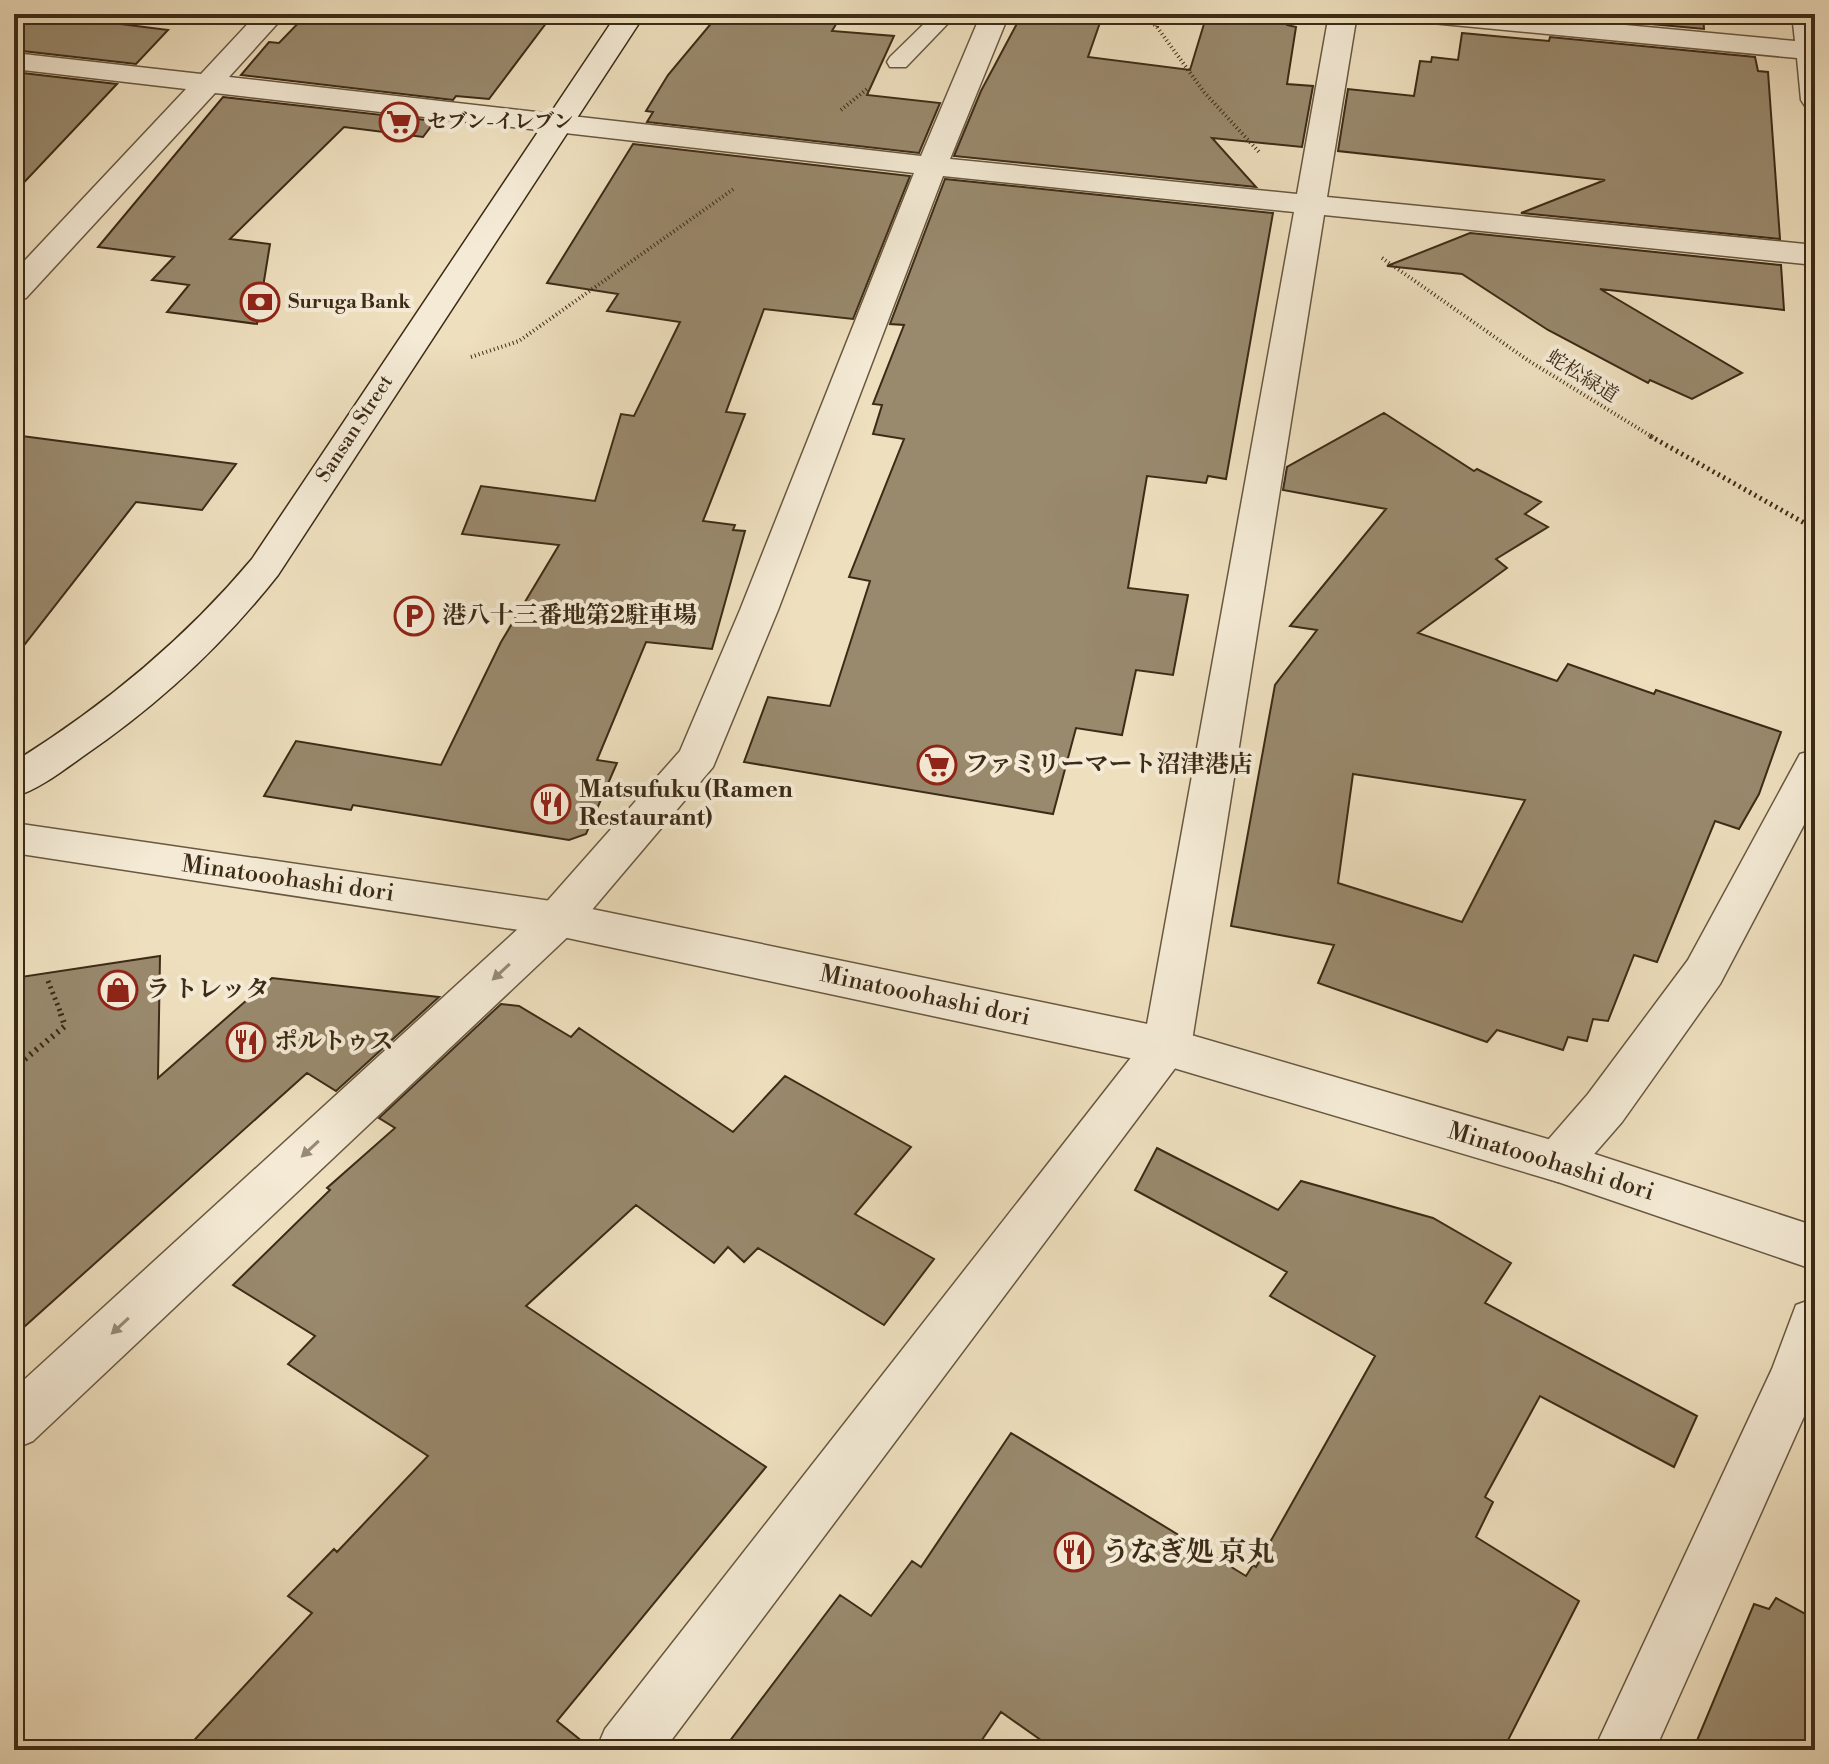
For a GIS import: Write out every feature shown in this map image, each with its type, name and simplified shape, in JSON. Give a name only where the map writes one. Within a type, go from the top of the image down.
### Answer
[{"type":"street","points":[[14,291],[272,14]]},
{"type":"street","name":"Sansan Street","points":[[14,782],[56,757],[166,673],[233,609],[265,567],[631,14]]},
{"type":"street","points":[[14,1424],[558,919],[698,757],[995,14]]},
{"type":"street","points":[[626,1750],[1167,1047],[1308,205],[1343,14]]},
{"type":"street","points":[[1421,14],[1808,51]]},
{"type":"street","points":[[1806,14],[1815,100]]},
{"type":"street","points":[[14,61],[932,166],[1815,255]]},
{"type":"street","points":[[1558,1162],[1605,1108],[1704,972],[1815,764]]},
{"type":"street","name":"Minatooohashi dori","points":[[14,838],[558,919],[1167,1047],[1558,1162],[1815,1248]]},
{"type":"street","points":[[1624,1750],[1809,1356]]},
{"type":"lane","points":[[898,62],[946,14]]},
{"type":"path","points":[[1142,14],[1157,27],[1204,92],[1264,158]]},
{"type":"path","points":[[1157,27],[1162,14]]},
{"type":"path","points":[[840,111],[898,62]]},
{"type":"path","points":[[471,357],[519,341],[736,187]]},
{"type":"path","name":"蛇松緑道","points":[[1370,249],[1542,369],[1667,446],[1815,529]]},
{"type":"path","points":[[14,1068],[65,1026],[48,981]]},
{"type":"building","points":[[14,14],[168,30],[136,64],[14,50]]},
{"type":"building","points":[[307,14],[371,19],[379,14],[553,14],[489,99],[456,96],[453,100],[241,75],[269,42],[279,43]]},
{"type":"building","points":[[719,14],[842,14],[832,31],[894,36],[867,95],[940,103],[919,153],[647,122],[653,112],[646,111],[668,75]]},
{"type":"building","points":[[1022,14],[1103,14],[1088,57],[1190,70],[1207,14],[1286,20],[1287,25],[1296,27],[1287,84],[1313,86],[1302,147],[1212,138],[1256,187],[954,156],[981,91]]},
{"type":"building","points":[[1703,14],[1704,29],[1553,15]]},
{"type":"building","points":[[1462,33],[1549,41],[1550,37],[1755,57],[1758,71],[1768,72],[1780,239],[1521,213],[1605,180],[1338,151],[1348,89],[1414,96],[1420,61],[1431,62],[1432,57],[1458,60]]},
{"type":"building","points":[[14,72],[117,84],[14,193]]},
{"type":"building","points":[[223,97],[435,121],[423,137],[344,127],[230,239],[270,244],[257,324],[167,312],[189,285],[152,280],[174,257],[98,247]]},
{"type":"building","points":[[633,144],[910,176],[853,319],[764,309],[726,412],[745,414],[703,521],[735,525],[733,530],[745,531],[712,649],[646,642],[597,760],[617,763],[586,834],[569,840],[353,805],[351,810],[264,796],[296,741],[441,765],[501,642],[559,545],[462,534],[481,486],[595,501],[621,414],[634,416],[680,322],[607,311],[618,294],[547,283]]},
{"type":"building","points":[[945,179],[1273,213],[1226,479],[1208,476],[1206,483],[1147,476],[1128,588],[1188,595],[1173,675],[1136,670],[1122,735],[1076,728],[1053,814],[744,762],[768,697],[830,706],[870,581],[849,577],[904,439],[873,434],[882,405],[873,404],[904,325],[890,324]]},
{"type":"building","points":[[1470,233],[1781,265],[1784,310],[1600,289],[1742,373],[1692,399],[1650,380],[1648,383],[1548,330],[1462,274],[1387,266]]},
{"type":"building","points":[[1384,413],[1474,471],[1477,469],[1541,502],[1525,514],[1548,527],[1496,559],[1507,568],[1418,633],[1557,681],[1568,664],[1654,694],[1656,690],[1781,732],[1759,794],[1739,829],[1715,821],[1657,962],[1634,955],[1608,1021],[1593,1019],[1587,1041],[1568,1037],[1563,1050],[1497,1030],[1487,1042],[1318,983],[1334,945],[1231,926],[1275,685],[1317,630],[1290,626],[1386,509],[1283,490],[1287,467]],"holes":[[[1353,774],[1525,800],[1462,922],[1338,883]]]},
{"type":"building","points":[[14,435],[236,464],[202,510],[136,502],[14,658]]},
{"type":"building","points":[[160,956],[158,1078],[272,978],[439,997],[336,1091],[307,1073],[14,1336],[14,978]]},
{"type":"building","points":[[501,1004],[519,1006],[571,1037],[579,1028],[733,1132],[785,1076],[911,1147],[855,1214],[934,1259],[884,1325],[758,1248],[744,1262],[728,1247],[714,1263],[636,1205],[526,1306],[766,1467],[557,1721],[593,1750],[185,1750],[312,1613],[288,1596],[334,1549],[337,1552],[428,1456],[288,1364],[315,1336],[233,1285],[330,1190],[327,1188],[395,1128],[379,1118]]},
{"type":"building","points":[[1157,1148],[1278,1210],[1301,1181],[1433,1218],[1511,1263],[1485,1303],[1697,1416],[1674,1467],[1540,1396],[1485,1497],[1493,1502],[1476,1537],[1579,1601],[1503,1750],[1055,1750],[1001,1712],[975,1750],[723,1750],[840,1595],[871,1616],[912,1561],[921,1567],[1011,1433],[1246,1576],[1253,1565],[1256,1567],[1375,1356],[1270,1296],[1287,1272],[1135,1190]]},
{"type":"building","points":[[1776,1598],[1815,1619],[1815,1750],[1693,1750],[1754,1604],[1769,1609]]},
{"type":"place","name":"セブン-イレブン","points":[[399,122]]},
{"type":"place","name":"Suruga Bank","points":[[260,302]]},
{"type":"place","name":"港八十三番地第2駐車場","points":[[414,616]]},
{"type":"place","name":"ファミリーマート沼津港店","points":[[937,765]]},
{"type":"place","name":"Matsufuku (Ramen Restaurant)","points":[[551,804]]},
{"type":"place","name":"ラ トレッタ","points":[[118,990]]},
{"type":"place","name":"ポルトゥス","points":[[246,1042]]},
{"type":"place","name":"うなぎ処 京丸","points":[[1074,1552]]}]
